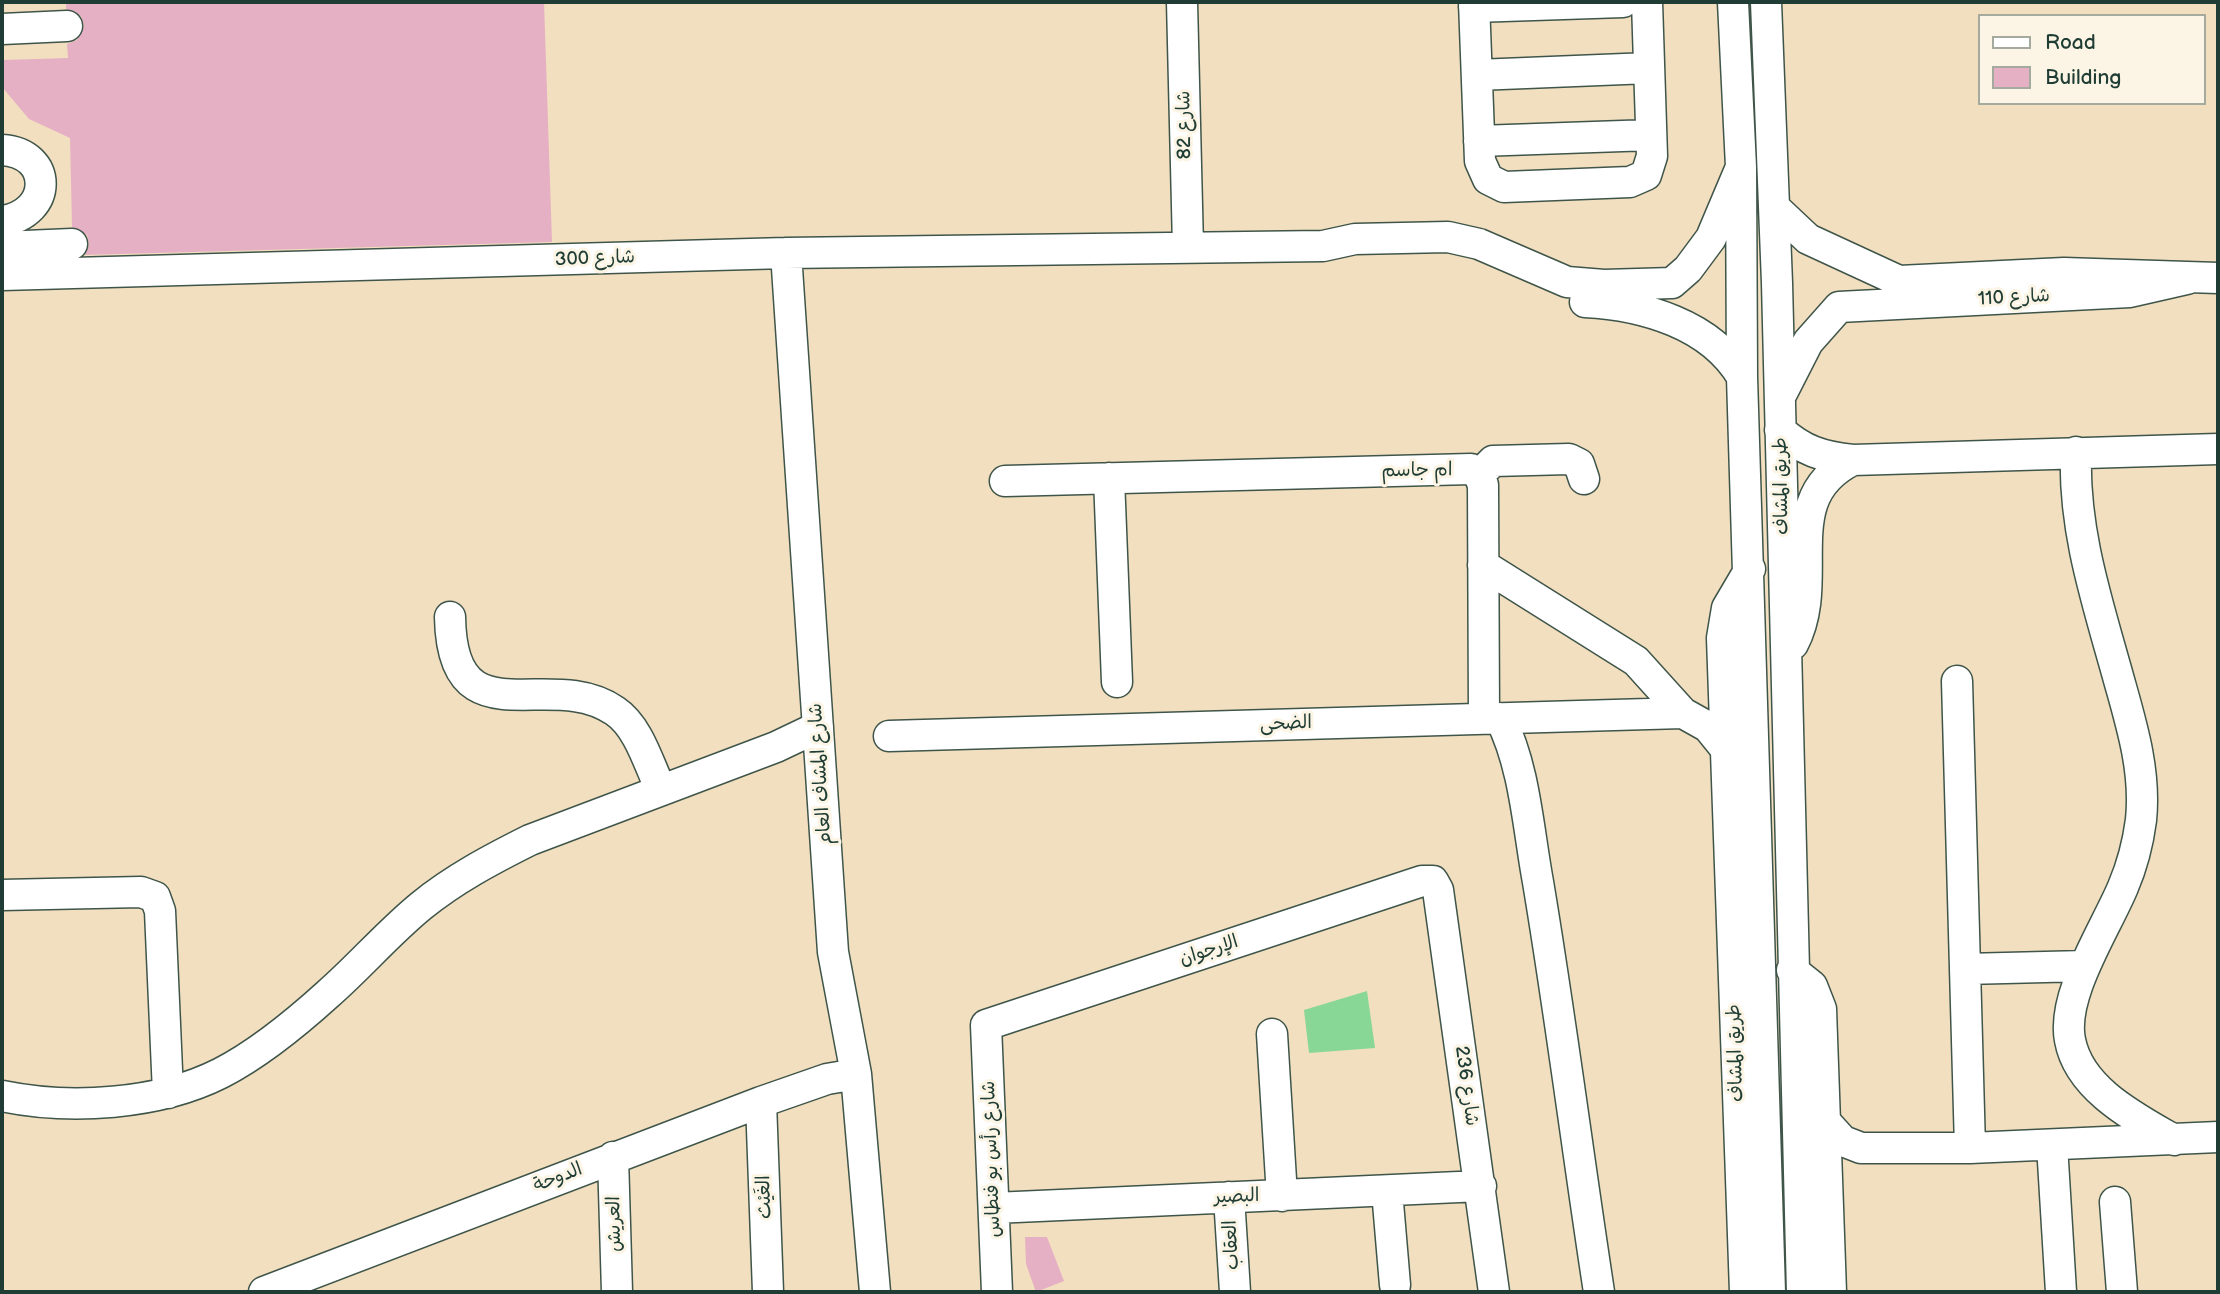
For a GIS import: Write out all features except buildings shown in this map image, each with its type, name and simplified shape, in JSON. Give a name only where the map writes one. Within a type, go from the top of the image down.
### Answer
[{"type":"street","name":"شارع 82","points":[[1182,2],[1188,247]]},
{"type":"street","points":[[1623,2],[1474,4],[1479,161],[1484,173],[1495,184],[1504,187],[1636,181],[1646,174],[1652,163],[1647,2]]},
{"type":"street","name":"طريق المشاف","points":[[1733,2],[1741,167],[1742,377],[1759,854],[1770,1292]]},
{"type":"street","name":"طريق المشاف","points":[[1766,2],[1774,207],[1802,1292]]},
{"type":"street","points":[[2,19],[66,22],[2,29]]},
{"type":"street","points":[[1477,75],[1649,68]]},
{"type":"street","points":[[1479,141],[1651,135]]},
{"type":"street","points":[[2,150],[14,150],[27,157],[37,169],[41,183],[38,198],[30,210],[18,219],[2,221]]},
{"type":"street","points":[[1323,246],[1355,239],[1448,237],[1479,244],[1567,282],[1604,285],[1672,282],[1688,269],[1711,238],[1741,167]]},
{"type":"street","name":"شارع 110","points":[[1774,207],[1808,239],[1899,281],[2064,273],[2218,278]]},
{"type":"street","points":[[2,237],[72,239],[2,247]]},
{"type":"street","name":"شارع 300","points":[[2,275],[786,253],[1323,246]]},
{"type":"street","points":[[1323,246],[1346,252],[1448,252],[1477,260],[1556,297],[1575,302],[1618,303],[1700,333],[1724,352],[1742,377]]},
{"type":"street","name":"شارع المشاف العام","points":[[786,253],[833,951],[856,1074],[875,1292]]},
{"type":"street","name":"شارع 110","points":[[1779,417],[1785,382],[1808,342],[1839,307],[2097,295],[2156,288],[2187,279]]},
{"type":"street","points":[[1779,417],[1806,450],[1822,456],[1853,460],[2218,449]]},
{"type":"street","points":[[2076,452],[2075,483],[2082,539],[2132,726],[2142,797],[2137,844],[2131,867],[2085,966],[2070,1015],[2069,1036],[2073,1055],[2085,1074],[2122,1109],[2174,1140]]},
{"type":"street","points":[[1479,475],[1493,461],[1569,459],[1579,464],[1584,480]]},
{"type":"street","points":[[1786,655],[1795,641],[1804,613],[1811,501],[1822,481],[1853,460]]},
{"type":"street","name":"ام جاسم","points":[[1005,481],[1471,469],[1479,475],[1483,485],[1483,565],[1492,718]]},
{"type":"street","points":[[1109,478],[1117,682]]},
{"type":"street","points":[[1483,565],[1636,661],[1683,713],[1708,727],[1725,748]]},
{"type":"street","name":"طريق المشاف","points":[[1745,1292],[1722,638],[1727,608],[1749,569]]},
{"type":"street","points":[[450,617],[450,647],[456,665],[467,680],[482,690],[501,695],[582,696],[617,712],[631,727],[661,790]]},
{"type":"street","points":[[1683,713],[1703,701],[1723,674]]},
{"type":"street","points":[[1957,681],[1970,1148]]},
{"type":"street","name":"الضحى","points":[[889,736],[1683,713]]},
{"type":"street","points":[[1492,718],[1513,748],[1541,904],[1599,1292]]},
{"type":"street","points":[[2,1096],[82,1101],[167,1093],[220,1073],[286,1029],[330,993],[391,932],[457,880],[530,840],[776,747],[818,727]]},
{"type":"street","points":[[1727,801],[1759,854]]},
{"type":"street","name":"الإرجوان","points":[[986,1025],[1422,881],[1433,881]]},
{"type":"street","name":"شارع 236","points":[[1433,881],[1438,890],[1494,1292]]},
{"type":"street","points":[[2,895],[141,892],[155,897],[160,911],[167,1093]]},
{"type":"street","points":[[1965,969],[2085,966]]},
{"type":"street","points":[[1792,970],[1812,986],[1821,1009],[1831,1292]]},
{"type":"street","name":"شارع رأس بو فنطاس","points":[[986,1025],[997,1292]]},
{"type":"street","points":[[1272,1034],[1282,1196]]},
{"type":"street","name":"الدوحة","points":[[264,1292],[317,1281],[613,1157],[761,1101],[827,1079],[856,1074]]},
{"type":"street","name":"الغَيْث","points":[[761,1101],[768,1292]]},
{"type":"street","points":[[1823,1119],[1843,1141],[1861,1148],[1970,1148],[2218,1137]]},
{"type":"street","points":[[2052,1145],[2061,1292]]},
{"type":"street","points":[[1826,1189],[1842,1167],[1861,1148]]},
{"type":"street","name":"العريش","points":[[613,1157],[617,1292]]},
{"type":"street","name":"البصير","points":[[994,1208],[1480,1186]]},
{"type":"street","points":[[1387,1191],[1395,1285]]},
{"type":"street","name":"العقاب","points":[[1229,1197],[1235,1292]]},
{"type":"street","points":[[2115,1202],[2122,1292]]},
{"type":"green space","points":[[1367,991],[1375,1048],[1309,1053],[1304,1010]]}]
